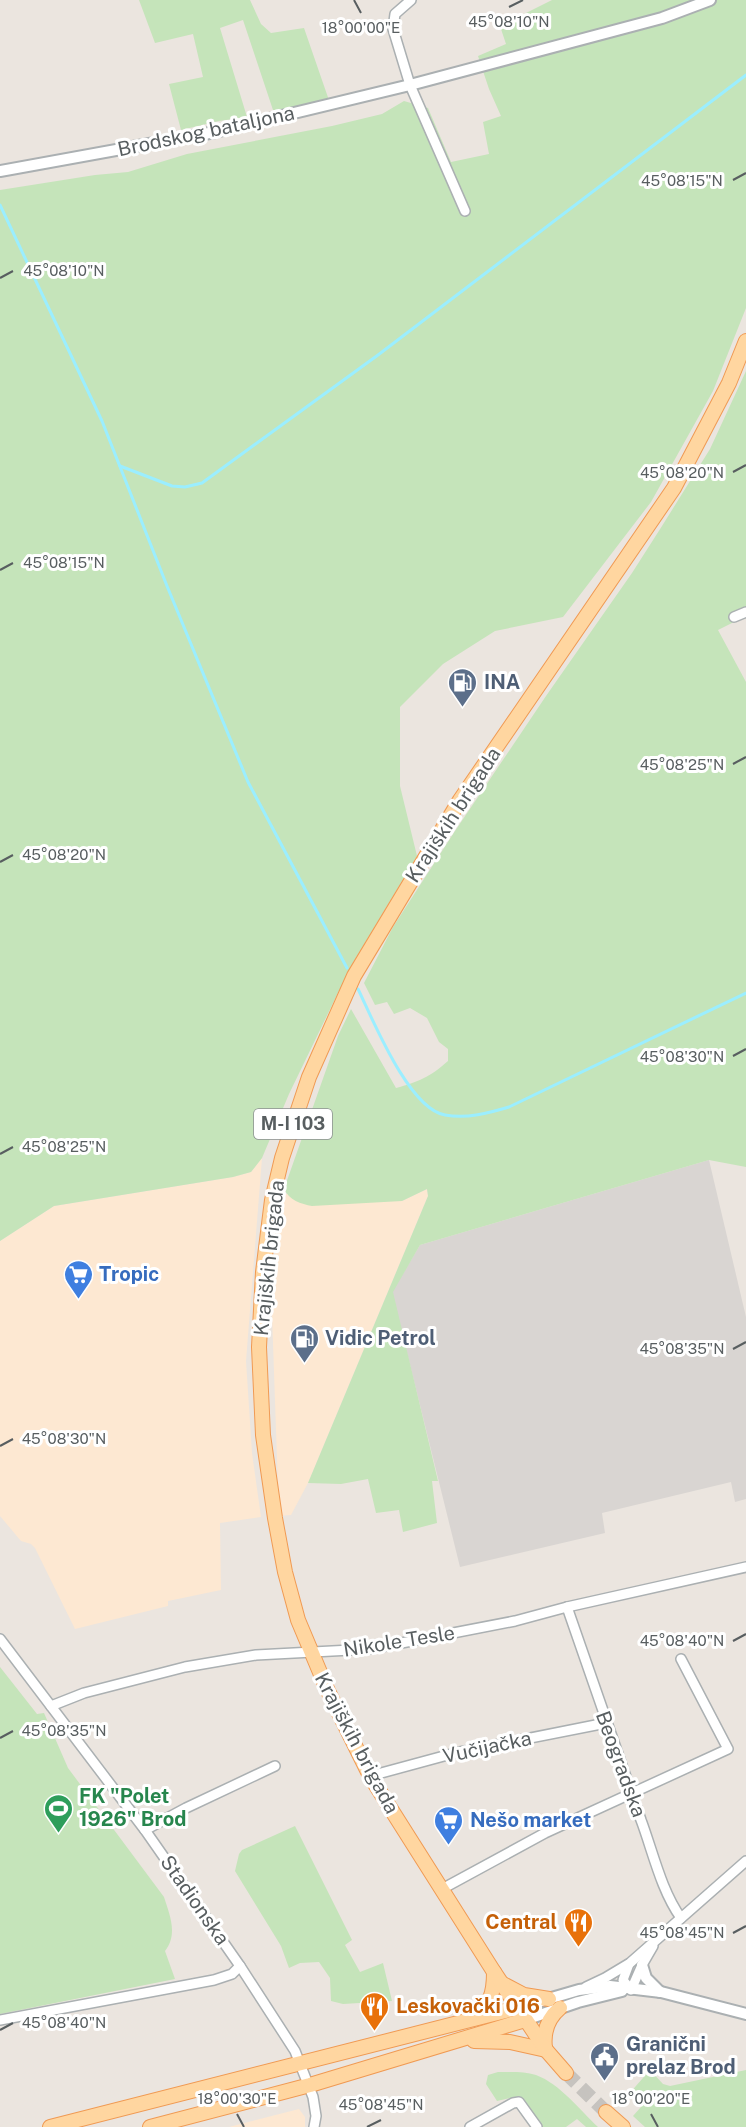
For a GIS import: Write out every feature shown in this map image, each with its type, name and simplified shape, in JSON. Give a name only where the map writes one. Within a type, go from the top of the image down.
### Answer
[{"type":"main road","name":"Krajiških brigada","points":[[525,2020],[370,1776],[311,1653],[290,1594],[271,1501],[263,1436],[259,1369],[261,1305],[268,1228],[277,1177],[295,1116],[321,1047],[354,976],[460,800],[674,488],[729,383],[746,341]]},
{"type":"main road","points":[[444,2043],[490,2040],[546,2050],[546,2027],[554,2004],[514,1991],[505,1985],[494,1972]]},
{"type":"main road","points":[[470,2021],[484,2009],[493,1994],[494,1972]]},
{"type":"main road","points":[[50,2127],[518,2008]]},
{"type":"main road","points":[[150,2127],[310,2085],[525,2020]]},
{"type":"main road","name":"M-I 103","points":[[525,2020],[566,2073]]},
{"type":"main road","points":[[606,2112],[623,2127]]},
{"type":"street","points":[[411,0],[395,14],[393,29],[410,86],[465,212]]},
{"type":"street","name":"Brodskog bataljona","points":[[0,171],[215,132],[410,86],[631,27],[710,0]]},
{"type":"street","points":[[734,617],[746,612]]},
{"type":"street","name":"Nikole Tesle","points":[[51,1706],[84,1693],[185,1667],[256,1655],[370,1649],[515,1622],[567,1607],[746,1567]]},
{"type":"street","name":"Beogradska","points":[[567,1607],[606,1724],[674,1908],[681,1918]]},
{"type":"street","name":"Stadionska","points":[[0,1639],[145,1830],[296,2051],[310,2085],[314,2105],[314,2127]]},
{"type":"street","points":[[442,1889],[525,1843],[728,1749],[681,1659]]},
{"type":"street","name":"Vučijačka","points":[[370,1776],[455,1753],[606,1724]]},
{"type":"street","points":[[145,1830],[275,1766]]},
{"type":"street","points":[[525,2020],[630,1963],[746,1861]]},
{"type":"street","points":[[631,1989],[657,1939]]},
{"type":"street","points":[[630,1963],[623,1980],[631,1989]]},
{"type":"street","points":[[642,1965],[646,1978],[661,1992]]},
{"type":"street","points":[[0,2020],[214,1980],[232,1974],[240,1966]]},
{"type":"street","points":[[579,1990],[604,1986],[661,1992],[746,2014]]},
{"type":"street","points":[[518,2008],[554,2004],[631,1989]]},
{"type":"street","points":[[470,2127],[513,2103],[519,2102],[537,2127]]},
{"type":"shaded area","points":[[262,1158],[246,1361],[252,1453],[261,1517],[220,1523],[221,1590],[168,1601],[168,1606],[75,1629],[35,1548],[21,1541],[0,1516],[0,1241],[54,1206],[233,1177],[251,1172]]},
{"type":"shaded area","points":[[709,1160],[746,1317],[746,1499],[735,1502],[731,1482],[602,1513],[605,1533],[460,1567],[392,1292],[420,1245]]},
{"type":"shaded area","points":[[284,1189],[286,1194],[402,1201],[427,1189],[428,1196],[308,1483],[291,1515],[279,1516],[271,1286]]},
{"type":"shaded area","points":[[299,2109],[305,2117],[305,2127],[229,2127]]},
{"type":"green space","points":[[139,0],[250,0],[261,24],[271,33],[304,28],[332,109],[274,113],[243,20],[220,28],[247,117],[181,130],[169,84],[203,77],[193,34],[155,43]]},
{"type":"green space","points":[[552,0],[746,0],[746,308],[713,391],[651,502],[563,617],[495,631],[443,664],[400,707],[400,786],[417,856],[351,966],[289,1094],[262,1158],[251,1172],[233,1177],[54,1206],[0,1241],[0,190],[128,172],[187,154],[382,114],[404,101],[428,108],[451,162],[489,154],[483,122],[501,116],[478,56],[506,44],[500,26]]},
{"type":"green space","points":[[746,371],[746,616],[718,630],[746,682],[746,1167],[709,1160],[420,1245],[393,1292],[438,1481],[432,1481],[437,1523],[403,1532],[399,1510],[376,1513],[368,1479],[341,1484],[308,1483],[428,1196],[427,1189],[402,1201],[312,1206],[296,1201],[284,1189],[338,1036],[351,1009],[396,1088],[424,1078],[448,1061],[448,1049],[439,1042],[427,1018],[410,1008],[394,1014],[387,1002],[375,1005],[364,983],[393,927],[453,834],[662,526],[710,449]]},
{"type":"green space","name":"FK \"Polet 1926\" Brod","points":[[0,1667],[37,1714],[44,1713],[68,1768],[164,1897],[172,1931],[165,1951],[175,1979],[0,2014]]},
{"type":"green space","points":[[295,1826],[352,1940],[345,1945],[360,1972],[383,1963],[392,2001],[343,2004],[331,2001],[330,1978],[319,1962],[300,1963],[289,1968],[281,1946],[235,1871],[242,1850]]},
{"type":"green space","points":[[650,2070],[663,2084],[670,2086],[746,2070],[746,2127],[645,2127],[633,2116],[641,2107],[628,2095]]},
{"type":"green space","points":[[498,2072],[527,2073],[545,2079],[569,2098],[598,2127],[586,2127],[577,2119],[566,2127],[542,2127],[524,2099],[515,2097],[497,2101],[486,2084],[488,2075]]},
{"type":"waterway","points":[[120,466],[172,486],[185,487],[202,483],[378,355],[746,75]]},
{"type":"waterway","points":[[0,205],[102,421],[248,782],[347,968]]},
{"type":"waterway","points":[[358,989],[394,1061],[418,1097],[432,1109],[445,1115],[461,1116],[509,1107],[746,993]]},
{"type":"tunnel","points":[[566,2073],[606,2112]]},
{"type":"place","name":"INA","points":[[463,708]]},
{"type":"place","name":"Tropic","points":[[78,1300]]},
{"type":"place","name":"Vidic Petrol","points":[[304,1364]]},
{"type":"place","name":"FK \"Polet 1926\" Brod","points":[[58,1834]]},
{"type":"place","name":"Nešo market","points":[[449,1846]]},
{"type":"place","name":"Central","points":[[578,1948]]},
{"type":"place","name":"Leskovački 016","points":[[375,2032]]},
{"type":"place","name":"Granični prelaz Brod","points":[[605,2082]]}]
